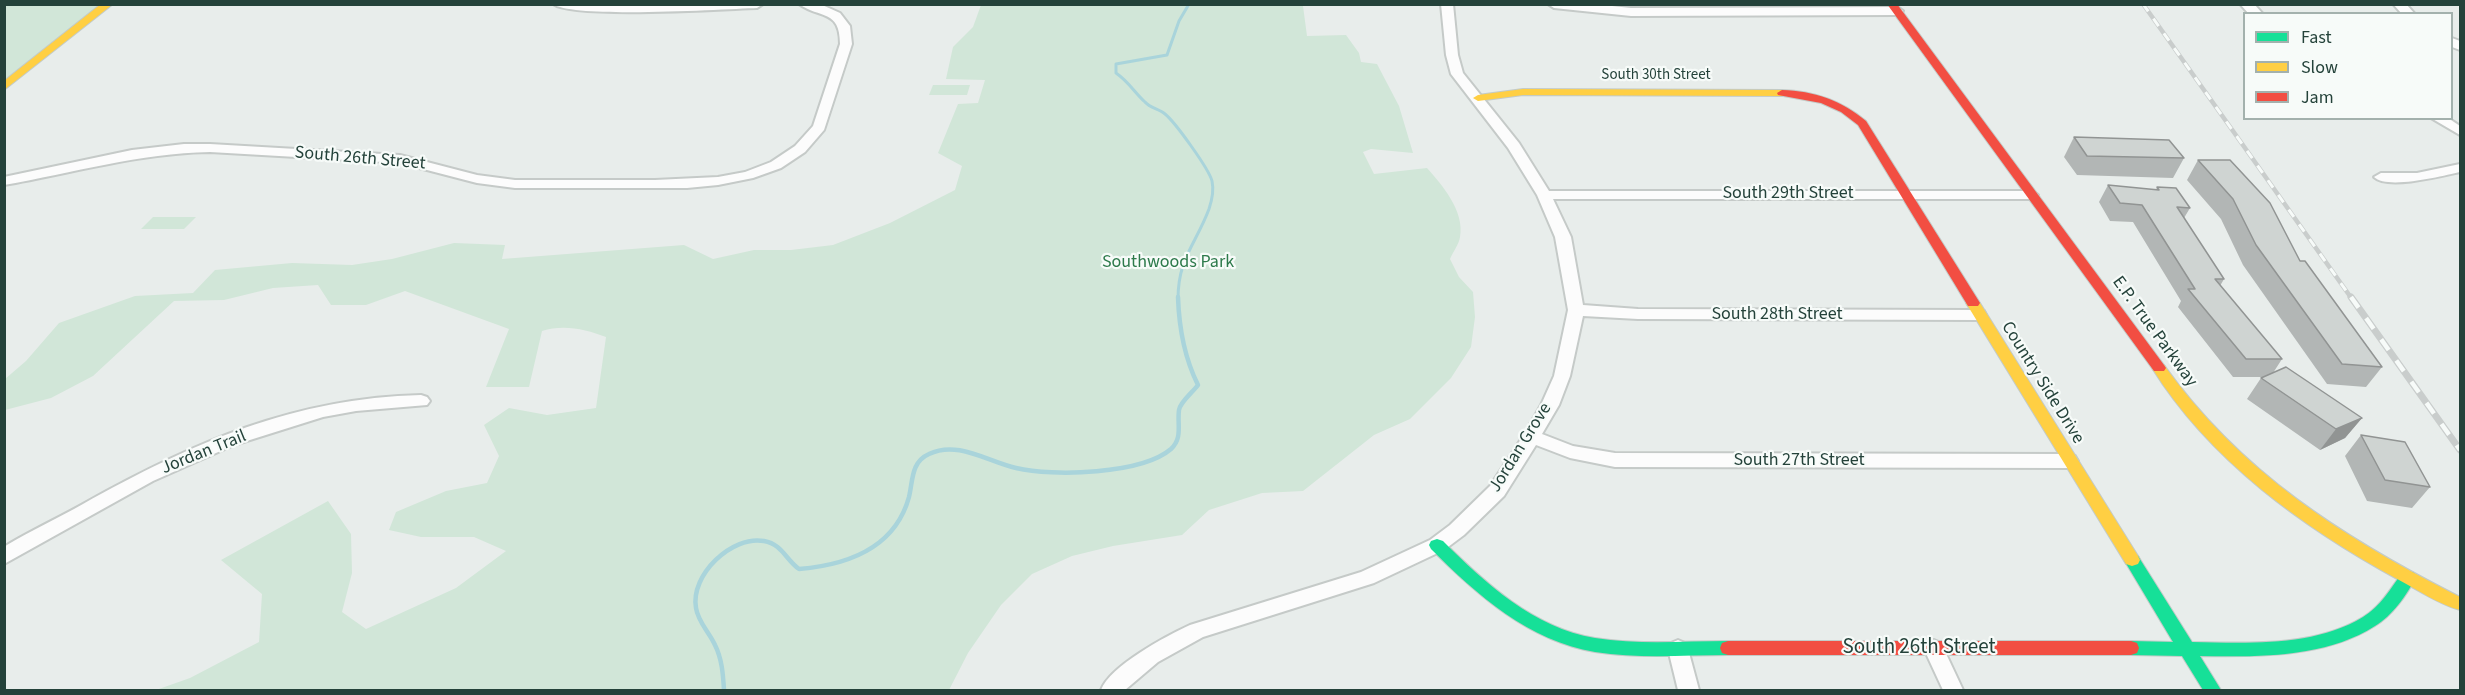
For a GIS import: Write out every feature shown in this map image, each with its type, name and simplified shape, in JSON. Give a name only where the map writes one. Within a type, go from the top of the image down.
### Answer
[{"type":"street","points":[[4,87],[108,4]]},
{"type":"street","points":[[559,4],[677,8],[757,4]]},
{"type":"street","name":"South 26th Street","points":[[4,181],[136,154],[209,147],[400,159],[432,165],[457,174],[506,183],[720,181],[752,173],[784,160],[812,138],[819,127],[846,44],[847,31],[840,19],[826,10],[805,4]]},
{"type":"street","name":"Jordan Grove","points":[[1110,690],[1139,663],[1171,643],[1197,631],[1367,578],[1437,545],[1457,530],[1497,491],[1533,437],[1550,405],[1562,376],[1576,309],[1563,237],[1544,195],[1514,146],[1457,74],[1452,55],[1447,4]]},
{"type":"street","points":[[1554,4],[1631,12],[1894,8]]},
{"type":"street","name":"E.P. True Parkway","points":[[1894,8],[2183,401],[2217,441],[2299,510],[2408,577],[2460,604]]},
{"type":"street","name":"South 30th Street","points":[[1478,98],[1523,92],[1784,93],[1821,98],[1833,104]]},
{"type":"street","name":"Country Side Drive","points":[[1833,104],[1855,115],[1862,123],[1978,315],[2212,690]]},
{"type":"street","points":[[2441,120],[2460,131]]},
{"type":"street","points":[[2381,177],[2417,177],[2460,168]]},
{"type":"street","name":"South 29th Street","points":[[1544,195],[2031,195]]},
{"type":"street","name":"South 28th Street","points":[[1576,309],[1638,314],[1978,315]]},
{"type":"street","name":"Jordan Trail","points":[[4,557],[41,534],[166,466],[225,443],[332,409],[387,400],[422,401]]},
{"type":"street","name":"South 27th Street","points":[[1533,437],[1570,452],[1615,460],[2069,461]]},
{"type":"street","name":"South 26th Street","points":[[1437,545],[1475,582],[1515,613],[1583,642],[1620,648],[2260,648],[2325,640],[2354,630],[2384,610],[2408,577]]},
{"type":"street","points":[[1678,649],[1689,690]]},
{"type":"street","points":[[1934,649],[1953,690]]},
{"type":"green space","points":[[5,5],[103,5],[5,82]]},
{"type":"green space","name":"Southwoods Park","points":[[981,5],[1312,5],[1303,6],[1307,36],[1346,35],[1359,53],[1361,62],[1377,64],[1399,106],[1413,153],[1371,149],[1363,152],[1374,174],[1427,168],[1456,208],[1461,227],[1460,237],[1450,259],[1459,277],[1473,292],[1475,317],[1471,347],[1451,378],[1410,419],[1374,435],[1303,491],[1262,493],[1209,510],[1182,535],[1113,546],[1072,556],[1032,574],[1001,605],[968,653],[949,690],[156,690],[190,678],[259,642],[262,594],[221,560],[328,501],[351,534],[352,573],[342,612],[366,629],[456,588],[506,551],[474,537],[421,537],[389,530],[396,512],[446,491],[487,483],[499,456],[484,425],[509,408],[547,415],[596,408],[606,337],[574,328],[542,331],[529,387],[486,387],[509,329],[405,291],[366,305],[331,305],[318,285],[273,288],[224,300],[174,301],[93,376],[51,398],[5,410],[5,379],[26,361],[59,323],[135,296],[193,293],[215,270],[292,263],[352,265],[392,259],[454,243],[505,245],[502,259],[684,245],[713,259],[754,250],[791,250],[833,245],[890,223],[955,190],[962,166],[938,153],[958,104],[978,103],[985,80],[946,79],[953,47],[973,27]]},
{"type":"green space","points":[[933,85],[970,85],[967,95],[929,95]]},
{"type":"green space","points":[[153,217],[196,217],[184,229],[141,229]]},
{"type":"building","points":[[2074,137],[2169,140],[2184,158],[2087,156]]},
{"type":"building","points":[[2198,160],[2230,160],[2270,203],[2300,261],[2305,261],[2382,367],[2342,364],[2256,245],[2233,199]]},
{"type":"building","points":[[2108,185],[2159,190],[2157,187],[2176,188],[2190,208],[2177,207],[2224,279],[2215,279],[2282,359],[2246,359],[2188,289],[2195,289],[2142,205],[2120,203]]},
{"type":"building","points":[[2286,367],[2362,418],[2336,429],[2261,378]]},
{"type":"building","points":[[2361,435],[2405,442],[2430,487],[2385,480]]},
{"type":"waterway","points":[[1178,298],[1184,262],[1210,206],[1212,181],[1176,126],[1165,114],[1147,104],[1116,73],[1116,64],[1167,55],[1179,21],[1189,4]]},
{"type":"waterway","points":[[724,690],[719,656],[713,640],[699,618],[696,595],[706,571],[716,560],[739,544],[764,541],[775,545],[799,569],[834,563],[867,551],[893,529],[902,515],[919,462],[923,457],[940,450],[962,451],[1032,471],[1074,473],[1140,464],[1171,449],[1178,436],[1180,407],[1198,385],[1183,342],[1178,298]]},
{"type":"railway","points":[[2143,4],[2352,299]]},
{"type":"railway","points":[[2351,297],[2460,450]]},
{"type":"traffic: fast","points":[[1437,545],[1498,600],[1542,628],[1567,638],[1594,645],[1622,648],[1728,648]]},
{"type":"traffic: fast","points":[[2132,560],[2212,690]]},
{"type":"traffic: fast","points":[[2131,648],[2254,649],[2317,642],[2345,634],[2369,622],[2386,607],[2408,577]]},
{"type":"traffic: slow","points":[[4,87],[108,4]]},
{"type":"traffic: slow","points":[[1478,98],[1523,92],[1782,93]]},
{"type":"traffic: slow","points":[[1973,303],[2132,560]]},
{"type":"traffic: slow","points":[[2159,368],[2204,425],[2266,485],[2296,508],[2360,550],[2460,604]]},
{"type":"traffic: jam","points":[[1892,4],[2159,368]]},
{"type":"traffic: jam","points":[[1782,93],[1825,100],[1862,123],[1973,303]]},
{"type":"traffic: jam","points":[[1728,648],[2131,648]]}]
